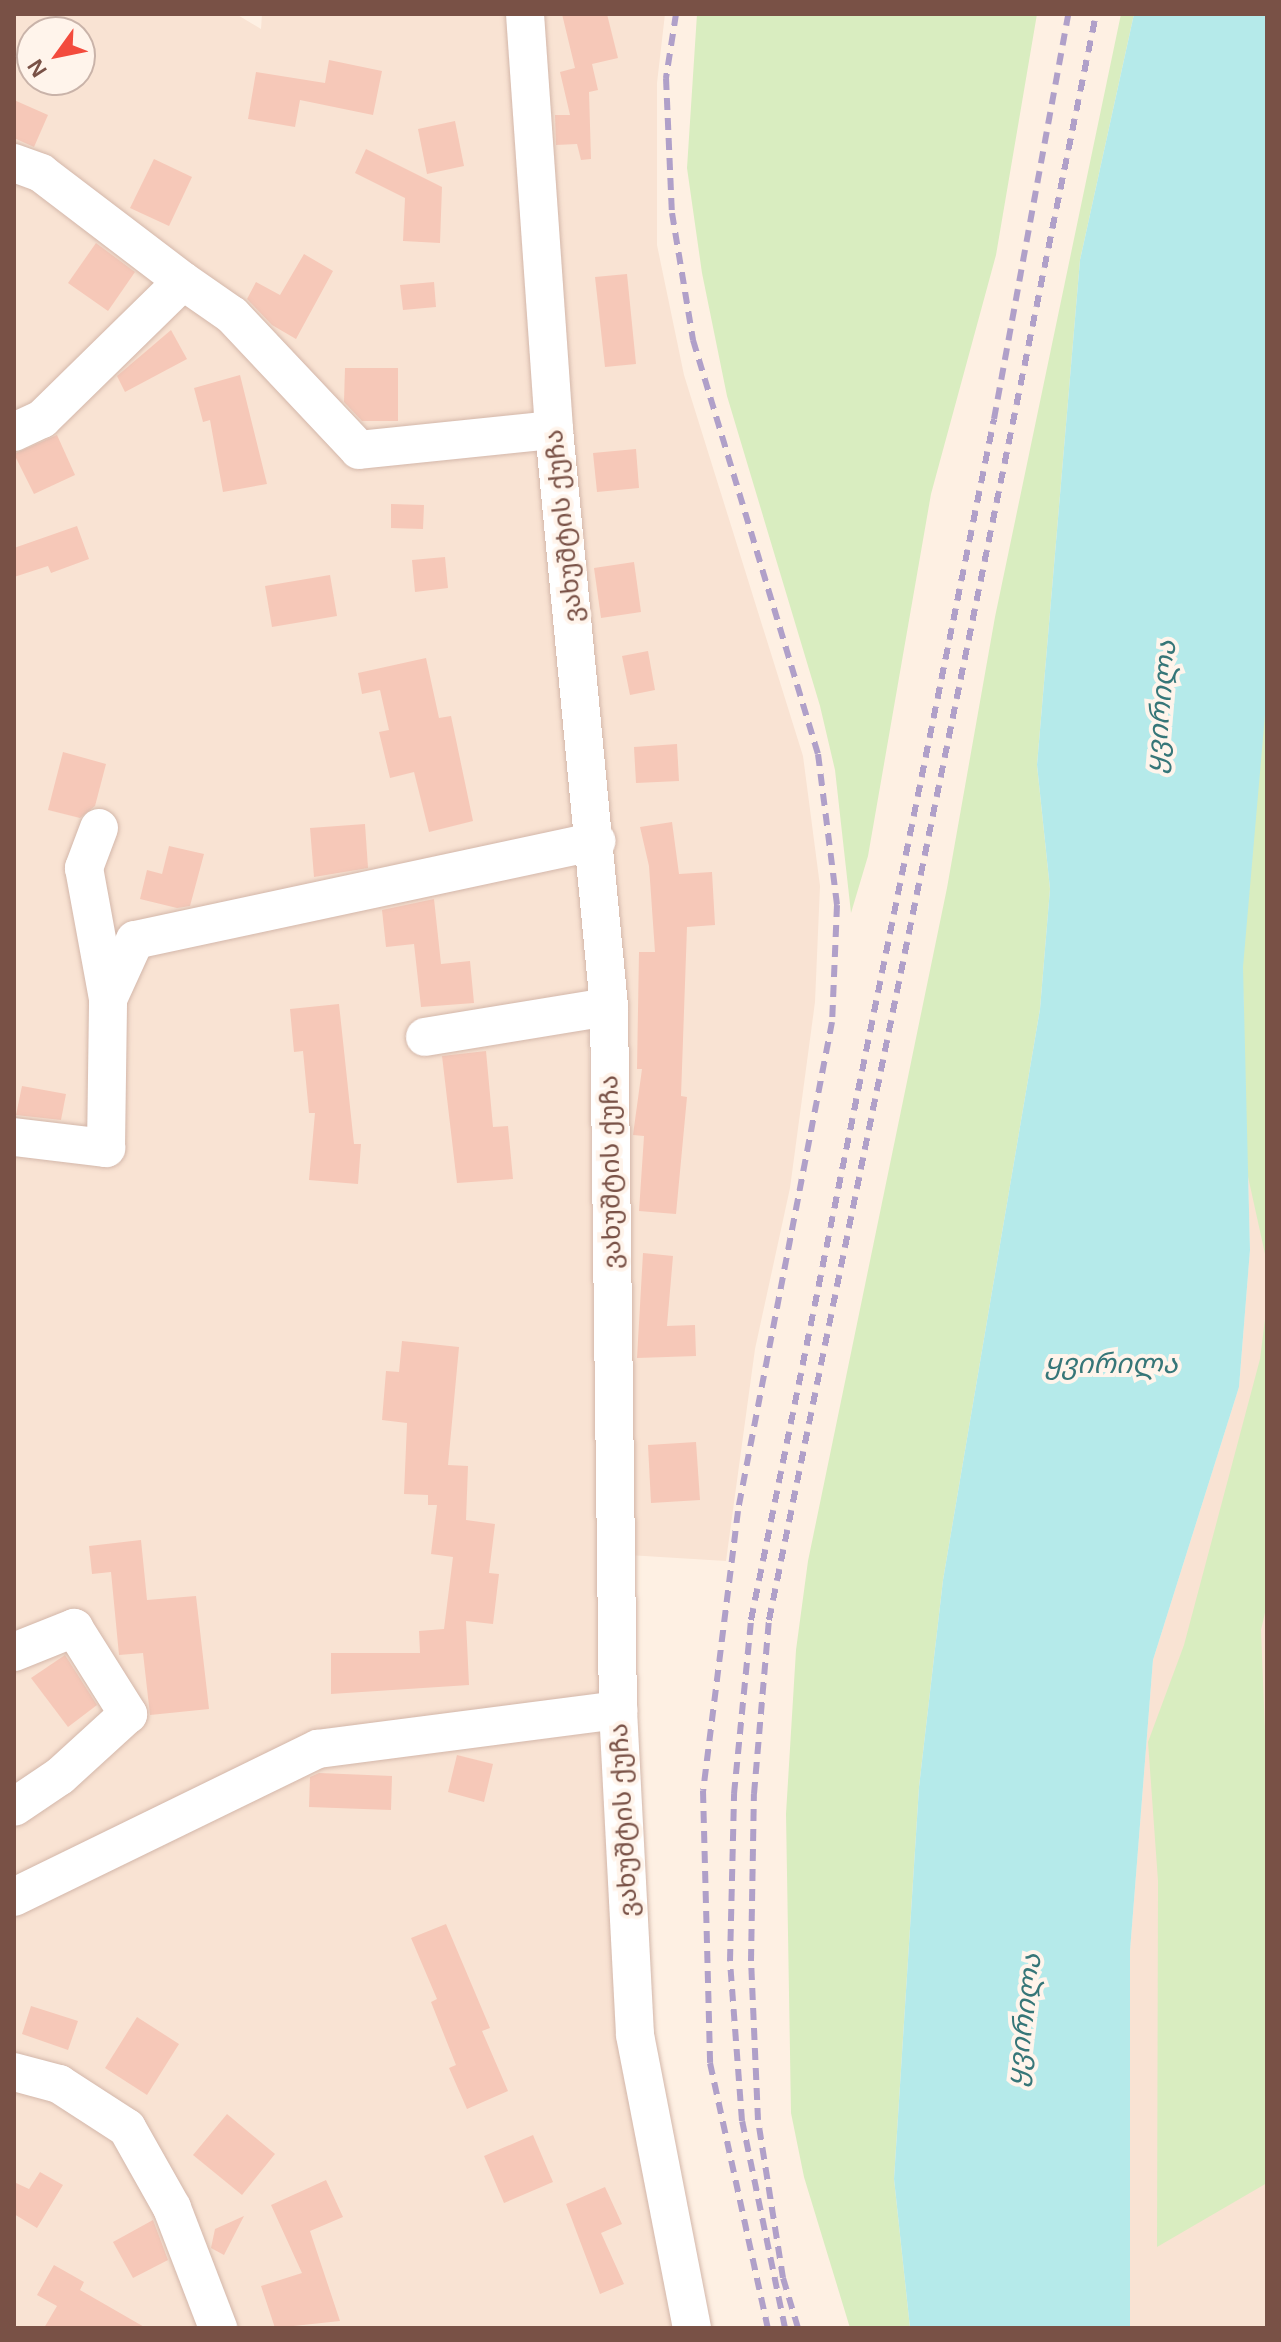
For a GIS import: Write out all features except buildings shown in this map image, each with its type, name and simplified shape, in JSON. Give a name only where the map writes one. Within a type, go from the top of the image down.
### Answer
[{"type":"street","name":"ვახუშტის ქუჩა","points":[[525,14],[554,430],[597,841],[609,1007],[618,1710],[635,2035],[692,2328]]},
{"type":"street","points":[[14,163],[41,173],[232,315],[359,450],[554,430]]},
{"type":"street","points":[[14,432],[42,419],[183,281]]},
{"type":"street","points":[[14,1137],[106,1148],[108,999],[84,868],[99,828]]},
{"type":"street","points":[[108,999],[135,940],[597,841]]},
{"type":"street","points":[[425,1037],[609,1007]]},
{"type":"street","points":[[14,1652],[74,1628],[128,1714],[60,1776],[14,1807]]},
{"type":"street","points":[[14,1897],[318,1749],[618,1710]]},
{"type":"street","points":[[14,2072],[59,2084],[127,2128],[172,2208],[218,2328]]},
{"type":"shaded area","points":[[14,14],[236,14],[261,29],[262,14],[514,14],[586,878],[600,1678],[630,2072],[674,2328],[14,2328]]},
{"type":"shaded area","points":[[534,14],[665,14],[657,83],[657,245],[684,375],[803,756],[820,886],[815,1002],[790,1188],[755,1349],[726,1561],[628,1555]]},
{"type":"shaded area","points":[[1267,692],[1267,2328],[1130,2328],[1130,1951],[1153,1660],[1239,1387],[1250,1250],[1243,967]]},
{"type":"green space","points":[[697,14],[1037,14],[996,255],[931,494],[868,856],[851,913],[835,770],[820,706],[727,396],[702,273],[687,168]]},
{"type":"green space","points":[[1121,14],[1134,14],[1080,260],[1037,765],[1050,889],[1040,1009],[943,1580],[919,1787],[894,2179],[910,2328],[850,2328],[804,2177],[791,2113],[786,1814],[796,1650],[808,1561],[947,888],[995,617]]},
{"type":"green space","points":[[1267,202],[1267,1263],[1243,1154],[1244,1013],[1232,749]]},
{"type":"green space","points":[[1267,1303],[1267,1604],[1261,1630],[1267,1782],[1267,2183],[1157,2247],[1158,1881],[1148,1742],[1184,1645],[1260,1359]]},
{"type":"water","name":"ყვირილა","points":[[1134,14],[1267,14],[1267,692],[1243,967],[1250,1250],[1239,1387],[1153,1660],[1130,1951],[1130,2328],[910,2328],[894,2179],[919,1787],[943,1580],[1040,1009],[1050,889],[1037,765],[1080,260]]},
{"type":"railway","points":[[676,14],[666,78],[672,213],[693,340],[818,754],[837,905],[832,1022],[738,1511],[703,1791],[710,2063],[768,2328]]},
{"type":"railway","points":[[785,2328],[742,2121],[730,1961],[734,1794],[751,1620],[994,419],[1068,14]]},
{"type":"railway","points":[[798,2328],[783,2278],[758,2120],[751,1961],[754,1794],[769,1620],[1096,14]]}]
